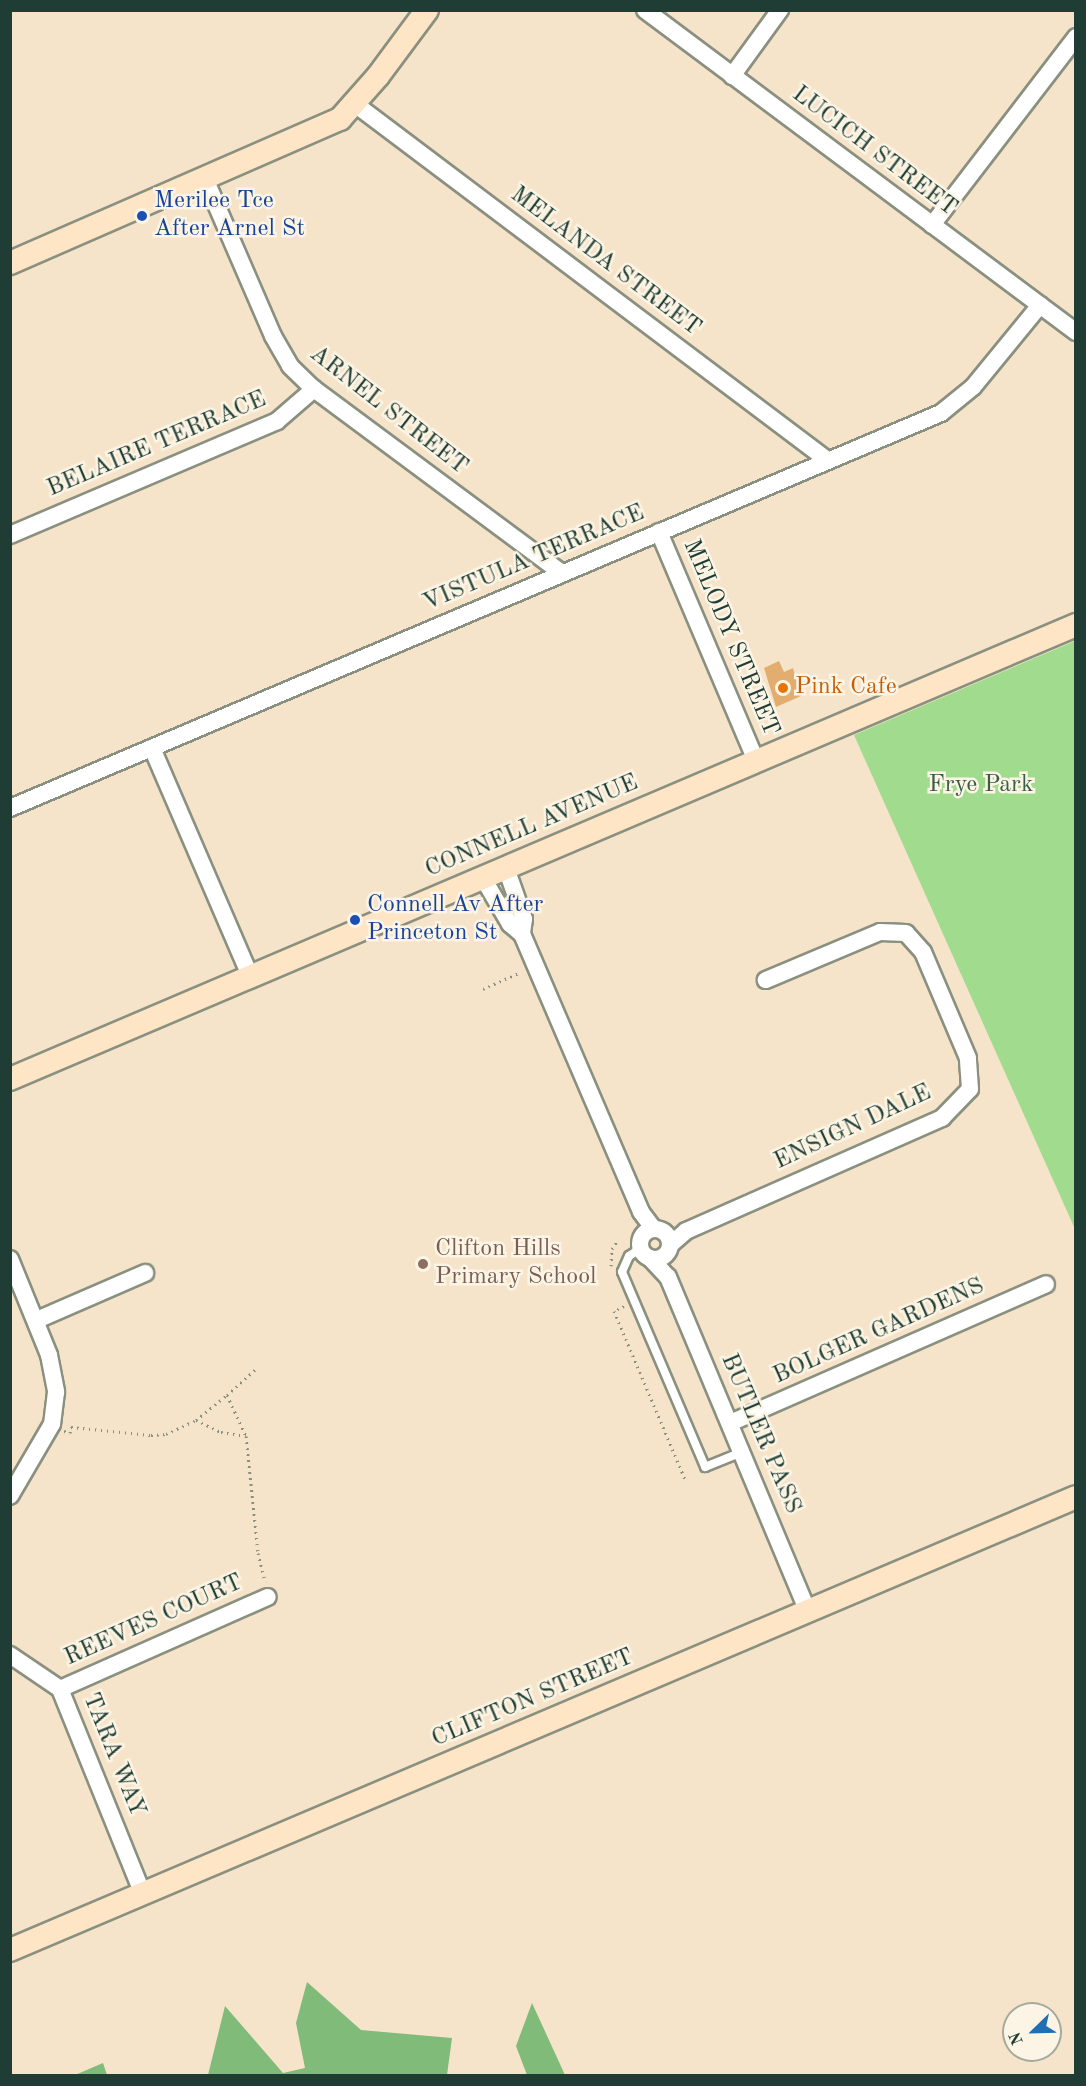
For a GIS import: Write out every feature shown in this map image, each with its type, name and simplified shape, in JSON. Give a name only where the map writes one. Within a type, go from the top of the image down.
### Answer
[{"type":"street","points":[[10,263],[206,181],[332,124],[355,104],[427,10]]},
{"type":"street","name":"LUCICH STREET","points":[[645,10],[1076,332]]},
{"type":"street","points":[[732,76],[780,10]]},
{"type":"street","points":[[932,225],[1076,37]]},
{"type":"street","name":"MELANDA STREET","points":[[355,104],[826,459]]},
{"type":"street","name":"ARNEL STREET","points":[[206,181],[280,351],[314,389],[562,573]]},
{"type":"street","name":"VISTULA TERRACE","points":[[10,808],[826,459],[941,413],[973,387],[1040,305]]},
{"type":"street","name":"BELAIRE TERRACE","points":[[10,535],[277,421],[314,389]]},
{"type":"street","name":"MELODY STREET","points":[[659,532],[756,762]]},
{"type":"street","name":"CONNELL AVENUE","points":[[10,1080],[1076,625]]},
{"type":"street","points":[[152,748],[250,976]]},
{"type":"street","name":"BUTLER PASS","points":[[506,868],[524,919],[522,934]]},
{"type":"street","name":"BUTLER PASS","points":[[483,878],[510,924],[522,934],[655,1243],[808,1611]]},
{"type":"street","name":"ENSIGN DALE","points":[[655,1243],[942,1118],[970,1089],[968,1058],[923,952],[906,933],[880,932],[766,980]]},
{"type":"street","points":[[10,1259],[37,1320],[56,1392],[52,1424],[10,1496]]},
{"type":"street","points":[[37,1320],[145,1273]]},
{"type":"street","name":"BOLGER GARDENS","points":[[730,1423],[1046,1284]]},
{"type":"street","name":"CLIFTON STREET","points":[[10,1950],[1076,1497]]},
{"type":"street","name":"REEVES COURT","points":[[60,1689],[268,1597]]},
{"type":"street","name":"TARA WAY","points":[[10,1655],[60,1689],[144,1894]]},
{"type":"lane","points":[[655,1243],[629,1256],[622,1272],[705,1467],[742,1452]]},
{"type":"path","points":[[483,990],[519,973]]},
{"type":"path","points":[[613,1271],[610,1256],[618,1240]]},
{"type":"path","points":[[625,1298],[628,1305],[614,1311],[685,1479]]},
{"type":"path","points":[[63,1431],[70,1433],[71,1427],[106,1433],[158,1434],[196,1420],[256,1368]]},
{"type":"path","points":[[227,1395],[246,1436],[258,1553],[264,1574]]},
{"type":"path","points":[[196,1420],[221,1432],[246,1436]]},
{"type":"green space","name":"Frye Park","points":[[1075,641],[1075,1229],[854,735]]},
{"type":"green space","points":[[307,1982],[361,2030],[452,2038],[447,2075],[208,2075],[225,2006],[283,2073],[305,2068],[296,2023]]},
{"type":"green space","points":[[532,2003],[565,2075],[527,2075],[516,2046]]},
{"type":"green space","points":[[103,2063],[107,2075],[75,2075]]},
{"type":"building","name":"Pink Cafe","points":[[779,661],[784,672],[793,668],[801,696],[776,707],[764,668]]},
{"type":"place","name":"Merilee Tce After Arnel St","points":[[142,216]]},
{"type":"place","name":"Pink Cafe","points":[[783,688]]},
{"type":"place","name":"Connell Av After Princeton St","points":[[355,920]]},
{"type":"place","name":"Clifton Hills Primary School","points":[[423,1264]]}]
